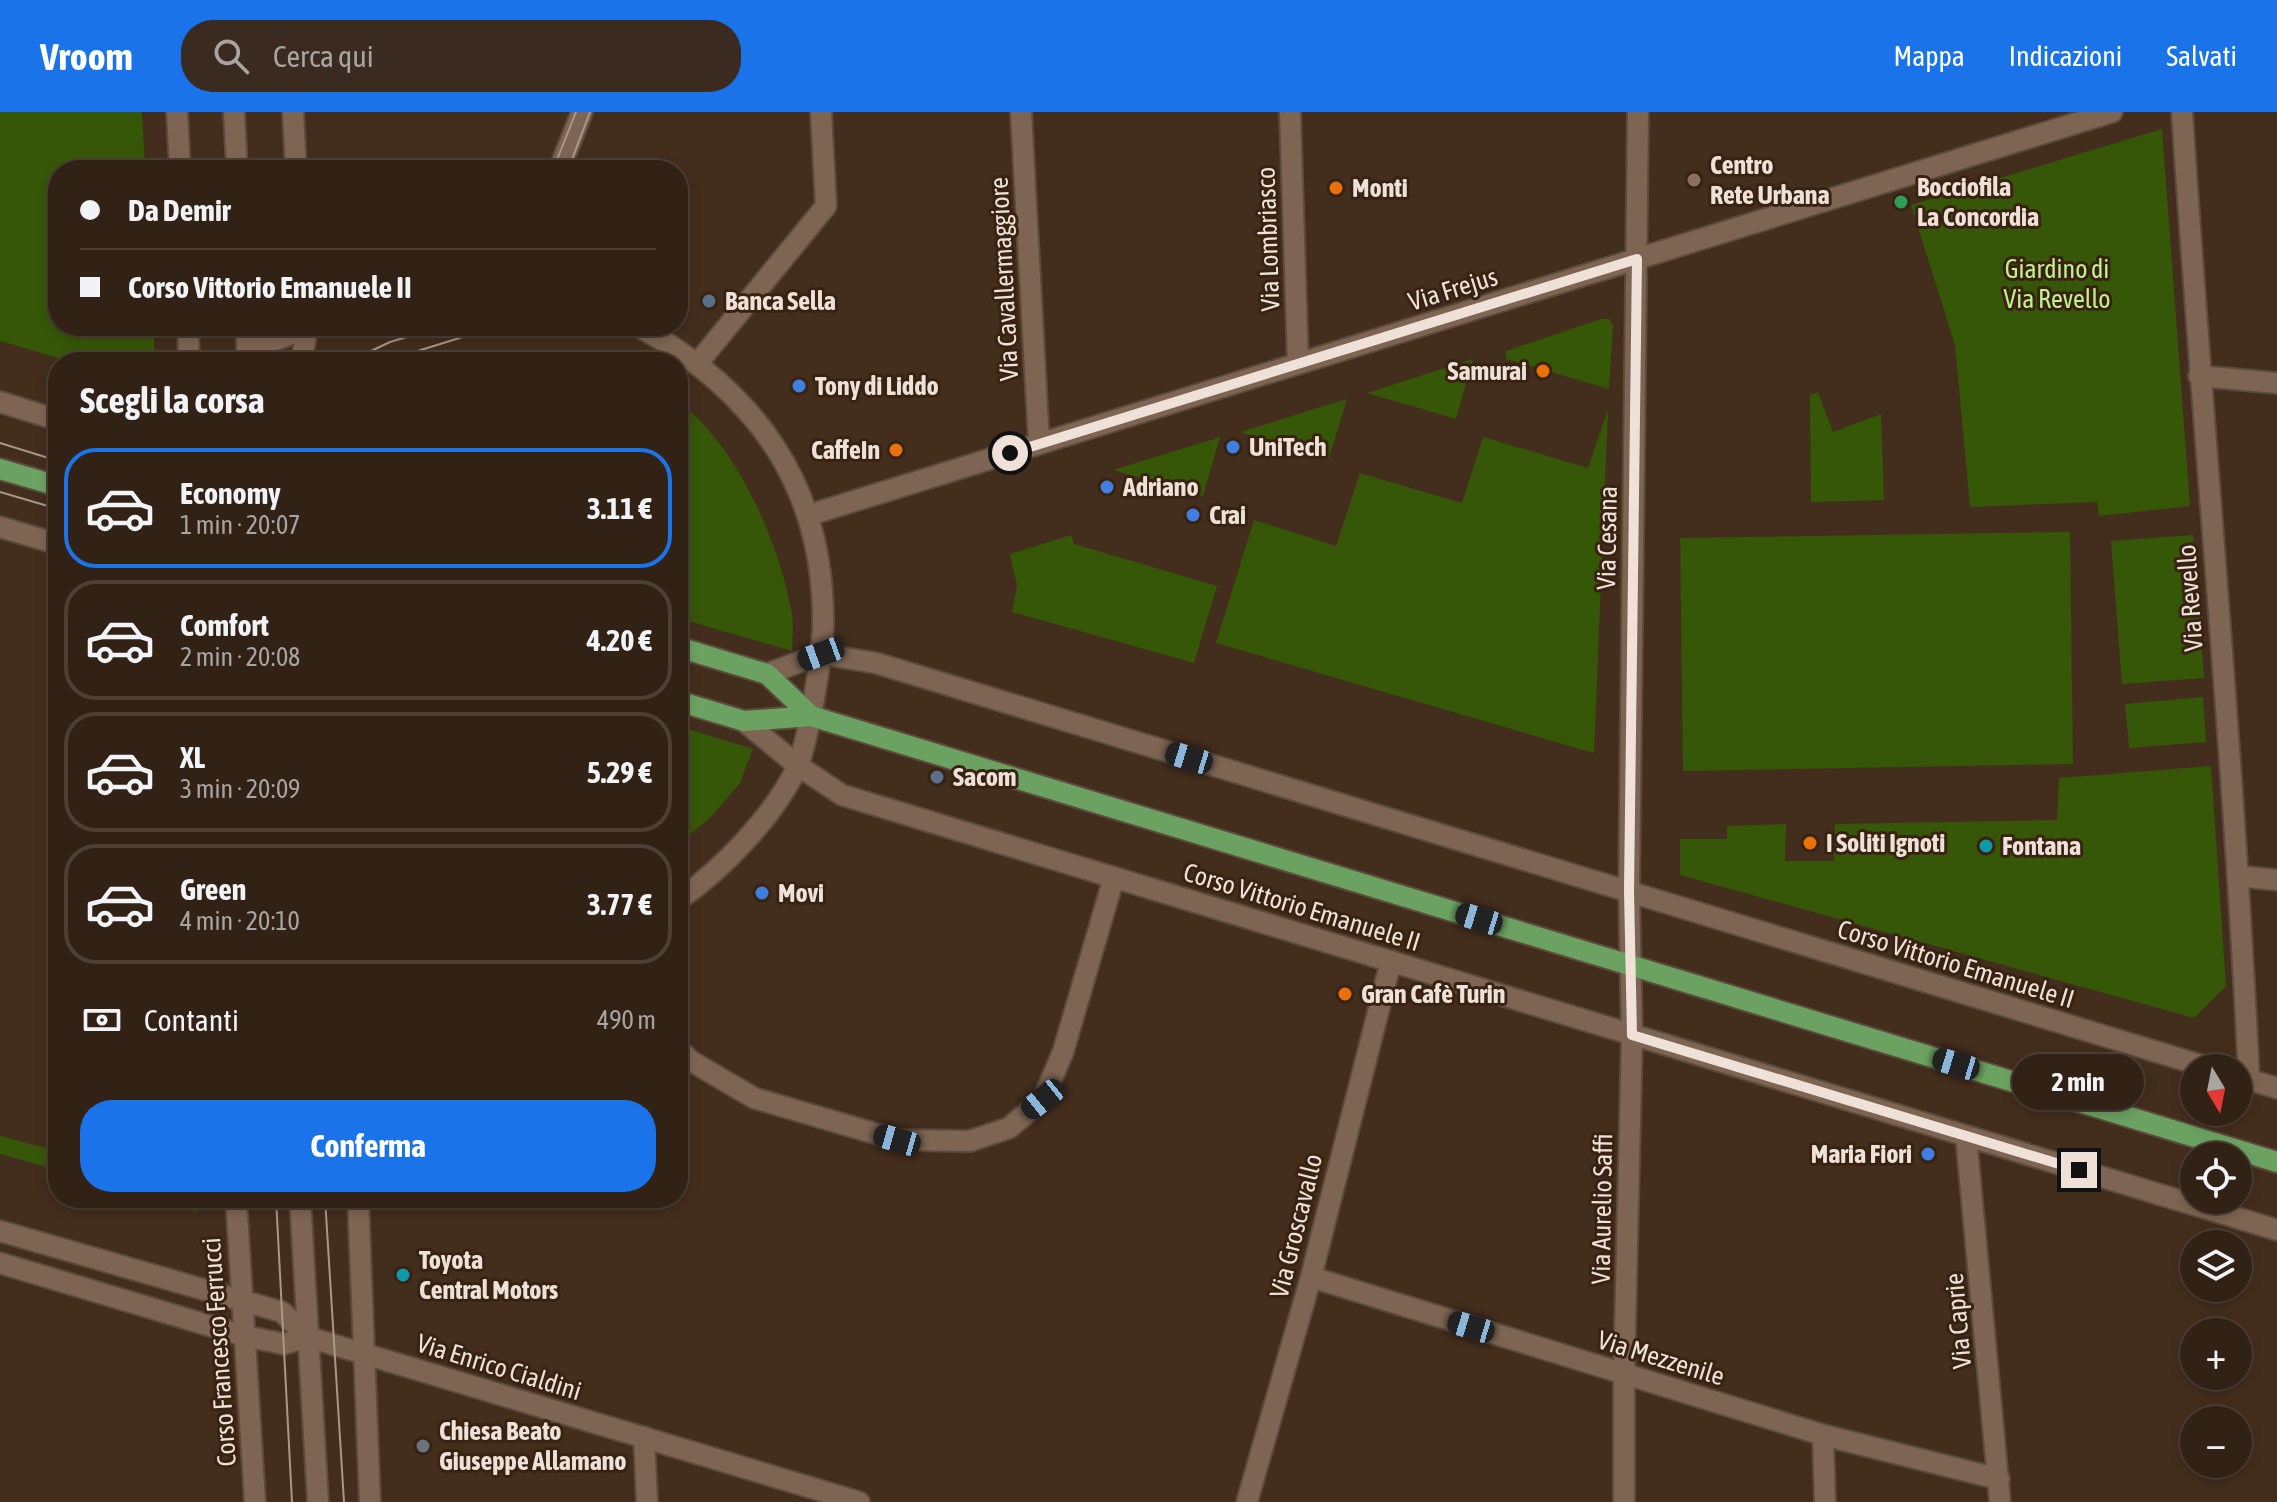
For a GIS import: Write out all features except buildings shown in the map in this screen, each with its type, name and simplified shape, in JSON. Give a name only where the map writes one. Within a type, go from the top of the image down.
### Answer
[{"type":"main road","points":[[0,469],[48,483]]},
{"type":"main road","name":"Corso Vittorio Emanuele II","points":[[688,650],[767,674],[811,716]]},
{"type":"main road","name":"Corso Vittorio Emanuele II","points":[[688,704],[744,721],[811,716],[2277,1162]]},
{"type":"street","points":[[177,112],[179,160]]},
{"type":"street","points":[[234,112],[236,160]]},
{"type":"street","points":[[293,112],[295,160]]},
{"type":"street","points":[[563,160],[582,112]]},
{"type":"street","points":[[697,364],[826,206],[821,112]]},
{"type":"street","name":"Via Cavallermaggiore","points":[[1021,112],[1039,444]]},
{"type":"street","name":"Via Lombriasco","points":[[1290,112],[1298,364]]},
{"type":"street","name":"Via Cesana","points":[[1631,965],[1629,891],[1638,112]]},
{"type":"street","name":"Via Frejus","points":[[809,515],[2112,112]]},
{"type":"street","name":"Via Revello","points":[[2182,112],[2238,876],[2243,1054]]},
{"type":"street","points":[[256,352],[290,336]]},
{"type":"street","points":[[654,336],[678,352]]},
{"type":"street","points":[[688,358],[727,389],[775,448],[798,487],[809,515],[819,565],[823,623],[811,716],[797,765],[777,801],[752,832],[688,892]]},
{"type":"street","points":[[2199,376],[2277,383]]},
{"type":"street","points":[[0,402],[48,417]]},
{"type":"street","points":[[0,527],[48,541]]},
{"type":"street","name":"Corso Vittorio Emanuele II","points":[[767,674],[821,654],[876,663],[2180,1059]]},
{"type":"street","name":"Corso Vittorio Emanuele II","points":[[744,721],[797,765],[842,795],[2277,1230]]},
{"type":"street","points":[[2238,876],[2277,880]]},
{"type":"street","points":[[688,1058],[754,1098],[897,1140],[970,1141],[1009,1128],[1043,1099],[1063,1052],[1114,877]]},
{"type":"street","name":"Via Groscavallo","points":[[1247,1502],[1311,1277],[1391,961]]},
{"type":"street","name":"Via Aurelio Saffi","points":[[1624,1502],[1631,965]]},
{"type":"street","points":[[2252,1080],[2277,1088]]},
{"type":"street","name":"Via Caprie","points":[[1966,1136],[2000,1502]]},
{"type":"street","name":"Corso Francesco Ferrucci","points":[[237,1208],[255,1502]]},
{"type":"street","points":[[301,1208],[318,1502]]},
{"type":"street","points":[[358,1208],[370,1502]]},
{"type":"street","points":[[0,1231],[282,1312],[308,1337]]},
{"type":"street","points":[[0,1263],[244,1336],[284,1344],[308,1337]]},
{"type":"street","name":"Via Mezzenile","points":[[1311,1277],[1823,1435],[1999,1479]]},
{"type":"street","name":"Via Enrico Cialdini","points":[[308,1337],[859,1502]]},
{"type":"street","points":[[1823,1435],[1825,1502]]},
{"type":"street","points":[[644,1437],[647,1502]]},
{"type":"green space","points":[[0,112],[142,112],[144,160],[48,160],[48,336],[154,336],[154,352],[48,352],[48,355],[0,341]]},
{"type":"green space","name":"Giardino di Via Revello","points":[[2162,129],[2190,506],[2099,516],[2097,502],[1970,507],[1955,345],[1911,205]]},
{"type":"green space","points":[[1609,319],[1613,325],[1609,389],[1506,359],[1506,351]]},
{"type":"green space","points":[[518,350],[537,352],[462,352]]},
{"type":"green space","points":[[1473,359],[1456,419],[1367,393]]},
{"type":"green space","points":[[1818,392],[1833,432],[1881,414],[1884,500],[1811,502],[1810,395]]},
{"type":"green space","points":[[1347,399],[1329,458],[1240,432]]},
{"type":"green space","points":[[688,410],[719,443],[737,469],[766,527],[792,614],[792,651],[688,621]]},
{"type":"green space","points":[[1608,410],[1594,753],[1216,643],[1254,520],[1336,546],[1360,473],[1462,503],[1483,437],[1588,468]]},
{"type":"green space","points":[[1220,437],[1203,496],[1113,470]]},
{"type":"green space","points":[[2070,532],[2073,764],[1683,771],[1680,538]]},
{"type":"green space","points":[[1071,535],[1074,544],[1217,586],[1194,663],[1012,612],[1017,586],[1010,554]]},
{"type":"green space","points":[[2193,535],[2204,678],[2122,684],[2111,541]]},
{"type":"green space","points":[[2203,697],[2206,742],[2129,748],[2125,704]]},
{"type":"green space","points":[[688,729],[753,749],[740,783],[710,818],[688,836]]},
{"type":"green space","points":[[2211,766],[2226,986],[2194,1018],[1680,875],[1680,839],[1727,839],[1727,826],[1786,824],[1785,861],[1834,861],[1835,824],[2057,820],[2059,778]]},
{"type":"green space","points":[[0,1136],[48,1148],[48,1167],[0,1154]]},
{"type":"tram line","points":[[557,160],[576,112]]},
{"type":"tram line","points":[[572,160],[590,112]]},
{"type":"tram line","points":[[369,352],[410,336]]},
{"type":"tram line","points":[[414,352],[466,336]]},
{"type":"tram line","points":[[0,443],[48,458]]},
{"type":"tram line","points":[[0,492],[48,506]]},
{"type":"tram line","points":[[277,1208],[292,1502]]},
{"type":"tram line","points":[[326,1208],[344,1502]]},
{"type":"place","name":"Centro Rete Urbana","points":[[1694,180]]},
{"type":"place","name":"Monti","points":[[1336,188]]},
{"type":"place","name":"Bocciofila La Concordia","points":[[1901,202]]},
{"type":"place","name":"Banca Sella","points":[[709,301]]},
{"type":"place","name":"Samurai","points":[[1543,371]]},
{"type":"place","name":"Tony di Liddo","points":[[799,386]]},
{"type":"place","name":"UniTech","points":[[1233,447]]},
{"type":"place","name":"CaffeIn","points":[[896,450]]},
{"type":"place","name":"Adriano","points":[[1107,487]]},
{"type":"place","name":"Crai","points":[[1193,515]]},
{"type":"place","name":"Sacom","points":[[937,777]]},
{"type":"place","name":"I Soliti Ignoti","points":[[1810,843]]},
{"type":"place","name":"Fontana","points":[[1986,846]]},
{"type":"place","name":"Movi","points":[[762,893]]},
{"type":"place","name":"Gran Cafè Turin","points":[[1345,994]]},
{"type":"place","name":"Maria Fiori","points":[[1928,1154]]},
{"type":"place","name":"Toyota Central Motors","points":[[403,1275]]},
{"type":"place","name":"Chiesa Beato Giuseppe Allamano","points":[[423,1446]]},
{"type":"route","points":[[1010,453],[1637,259],[1629,891],[1632,1035],[2079,1170]]}]
